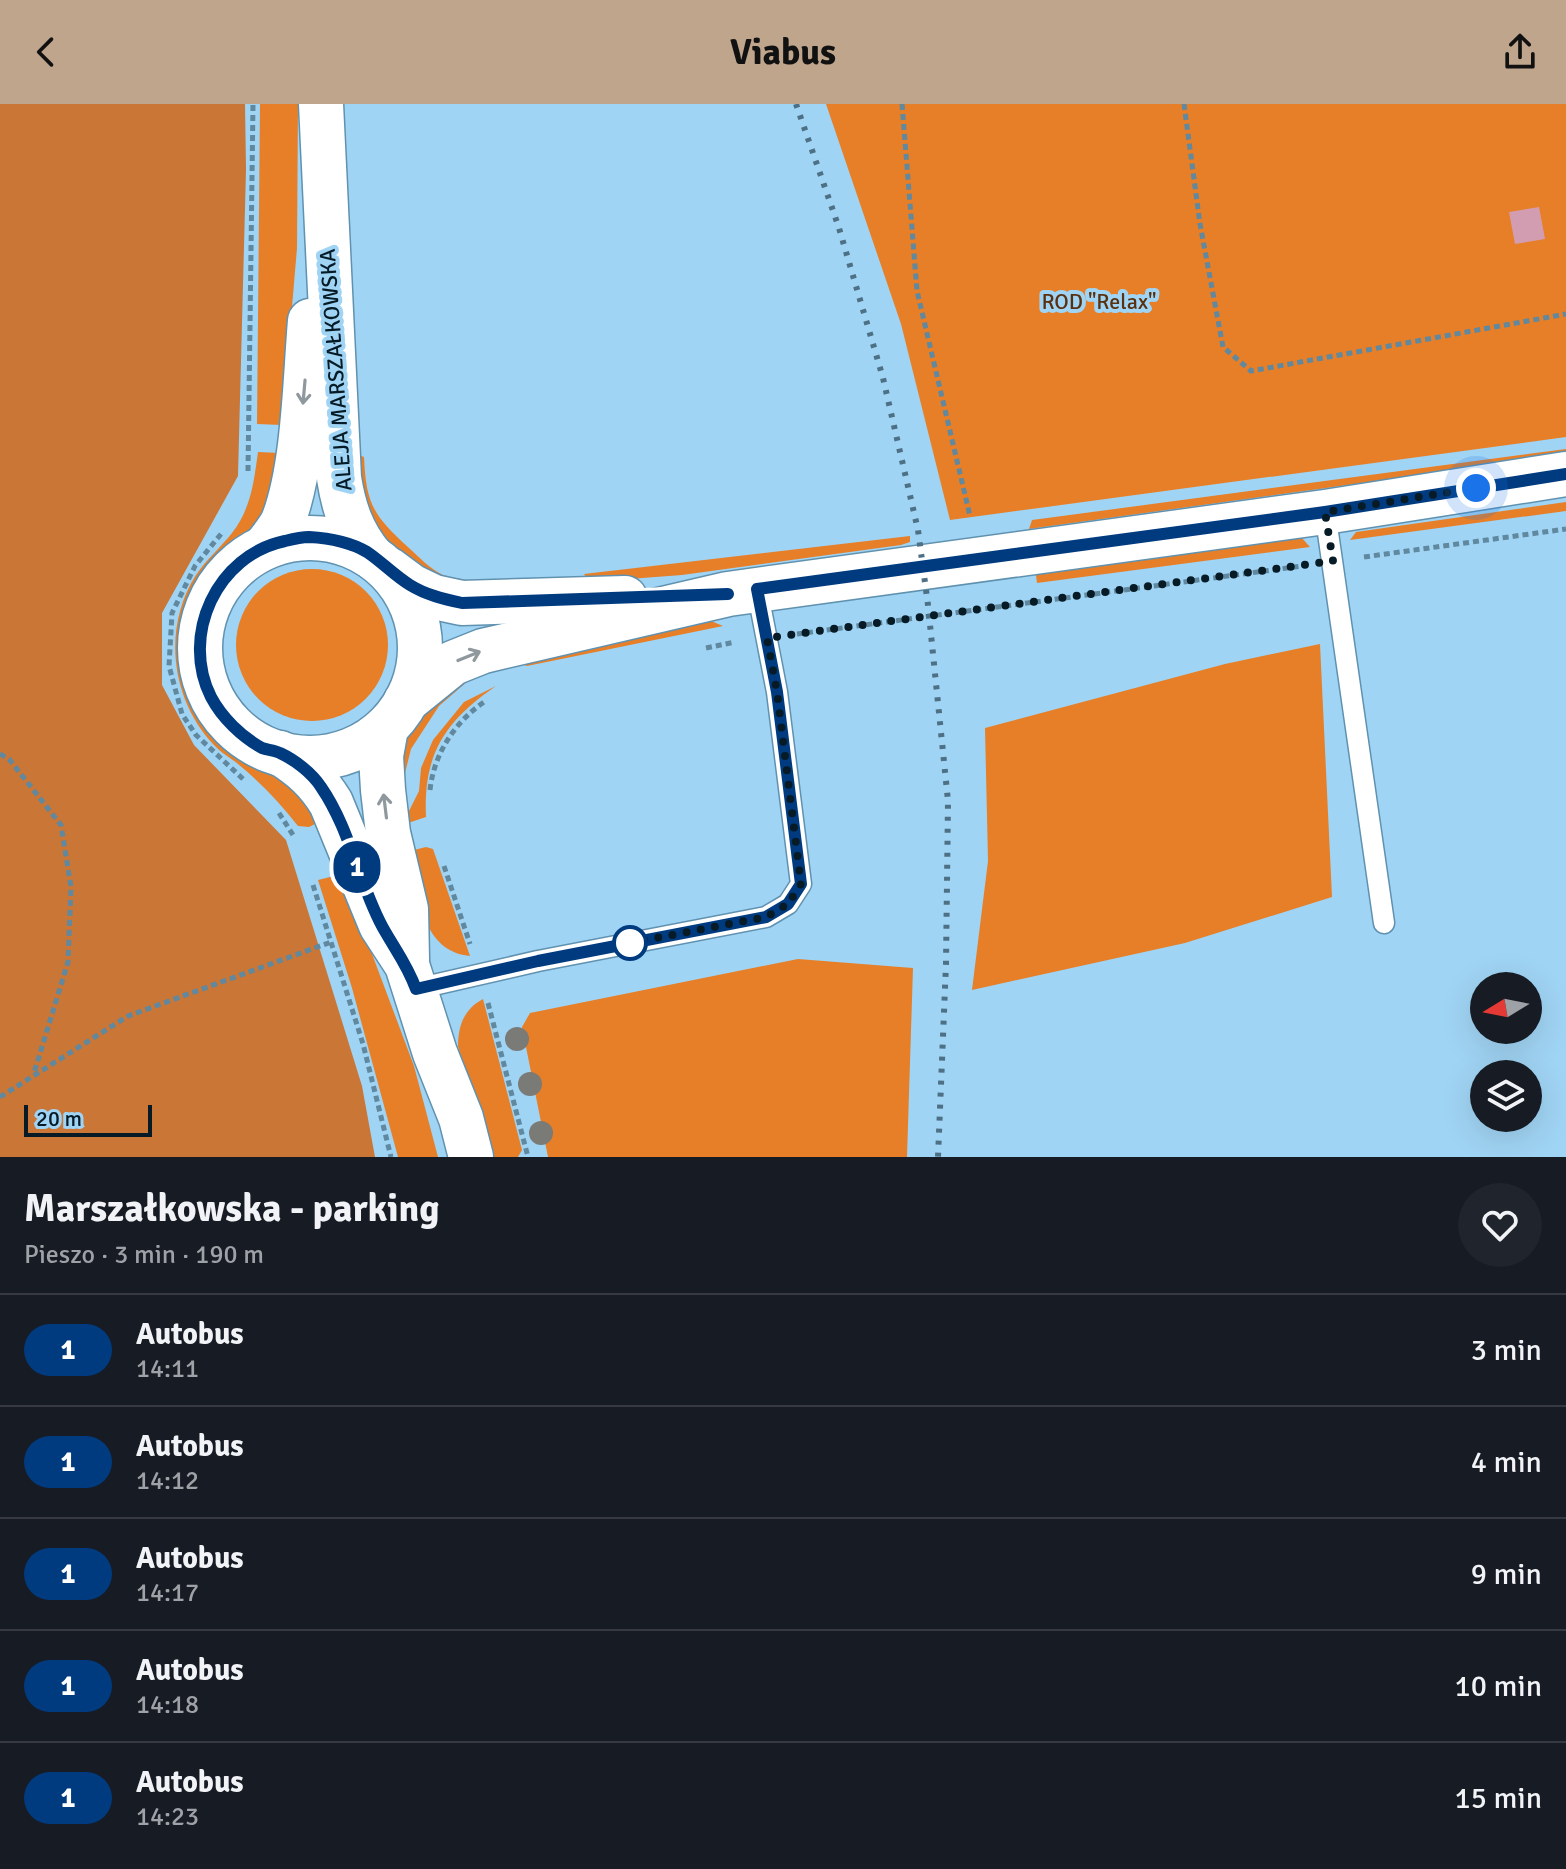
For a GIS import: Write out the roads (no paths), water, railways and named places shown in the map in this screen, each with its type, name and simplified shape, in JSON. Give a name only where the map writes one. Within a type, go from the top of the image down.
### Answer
[{"type":"main road","name":"ALEJA MARSZAŁKOWSKA","points":[[321,104],[339,478],[344,508],[357,539],[380,563]]},
{"type":"main road","name":"ALEJA MARSZAŁKOWSKA","points":[[248,535],[282,525],[289,502],[299,440],[323,175]]},
{"type":"main road","points":[[742,591],[483,651],[453,663],[366,744],[335,756],[298,758],[263,748],[233,727],[211,698],[200,663],[202,626],[214,591],[238,563],[248,535],[337,540],[380,563],[411,586],[434,597],[462,603],[742,591],[1325,512],[1566,474]]},
{"type":"main road","points":[[380,563],[410,600],[419,630],[419,664],[381,756],[388,833],[406,909],[412,977],[435,1053],[461,1118],[471,1157]]},
{"type":"main road","points":[[280,753],[304,768],[331,803],[381,925],[412,977]]},
{"type":"main road","points":[[435,1053],[454,1157]]},
{"type":"lane","points":[[1325,512],[1384,923]]},
{"type":"lane","points":[[412,977],[481,974],[766,917],[788,904],[801,884],[777,692],[767,638],[742,591]]},
{"type":"railway","points":[[796,104],[839,228],[883,378],[918,530],[948,801],[946,964],[938,1157]]},
{"type":"park label","name":"ROD \"Relax\"","points":[[1099,301]]}]
